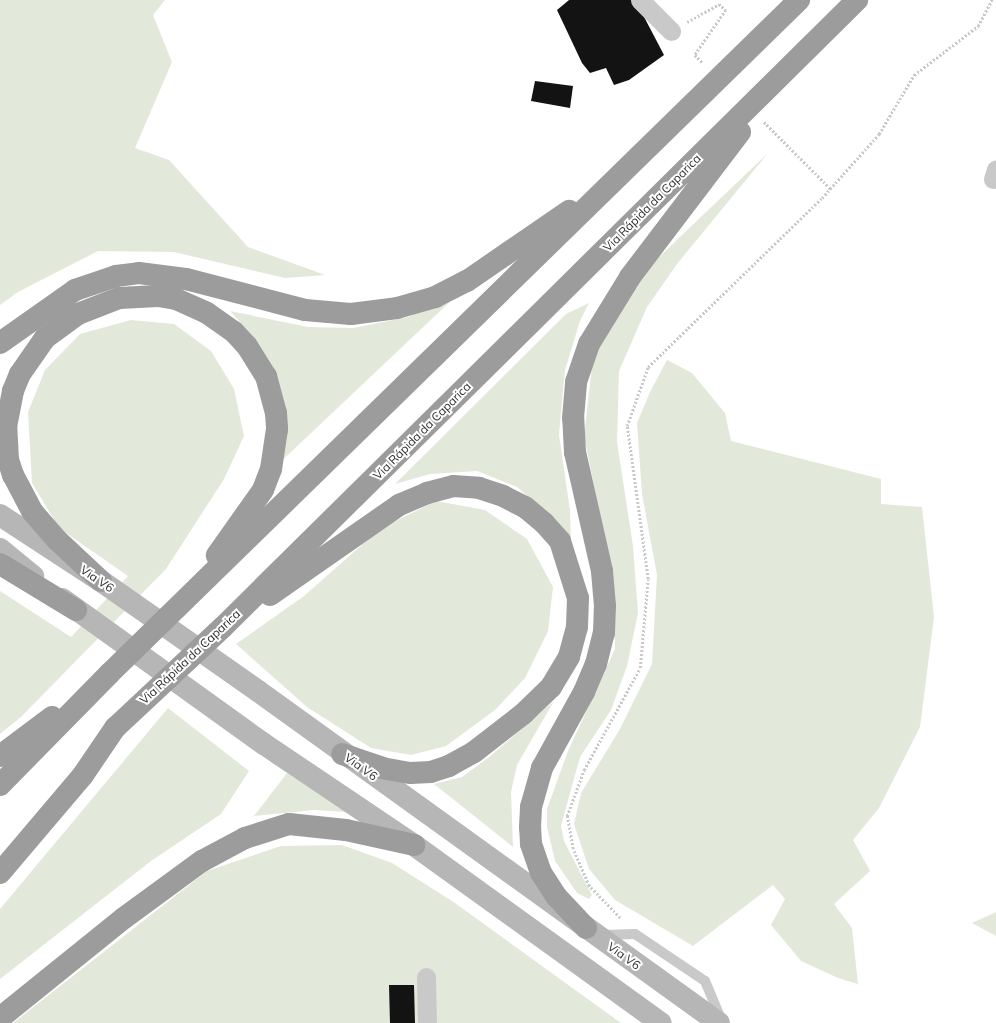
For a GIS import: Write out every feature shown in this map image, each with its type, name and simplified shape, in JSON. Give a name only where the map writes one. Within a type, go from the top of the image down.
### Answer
[{"type":"highway","points":[[0,785],[109,674],[623,174],[799,0]]},
{"type":"highway","name":"Via Rápida da Caparica","points":[[0,873],[83,775],[115,728],[223,627],[857,0]]},
{"type":"highway","points":[[591,931],[556,896],[540,873],[531,844],[530,827],[531,807],[542,768],[584,692],[596,664],[604,633],[605,606],[602,571],[575,452],[573,418],[576,382],[589,344],[630,277],[787,70]]},
{"type":"highway","points":[[0,343],[75,290],[116,276],[139,273],[186,279],[277,305],[326,313],[375,312],[416,303],[453,289],[479,274],[623,174]]},
{"type":"highway","points":[[101,581],[45,528],[21,493],[8,460],[6,443],[6,427],[13,391],[30,356],[58,326],[78,314],[119,298],[152,296],[176,299],[222,322],[247,346],[266,376],[276,412],[277,429],[276,449],[263,490],[186,599]]},
{"type":"highway","points":[[223,627],[399,505],[427,493],[453,486],[479,488],[503,496],[525,507],[544,523],[560,541],[578,598],[577,627],[569,657],[550,687],[523,714],[474,752],[449,766],[431,772],[410,773],[383,768],[342,754]]},
{"type":"highway","points":[[0,564],[76,610]]},
{"type":"highway","points":[[0,756],[109,674]]},
{"type":"highway","points":[[0,1018],[124,918],[202,861],[245,838],[289,824],[346,830],[414,845]]},
{"type":"main road","name":"Via V6","points":[[0,515],[101,581],[258,691],[342,754],[719,1023]]},
{"type":"main road","points":[[0,549],[76,610],[231,720],[414,845],[661,1023]]},
{"type":"street","points":[[640,0],[671,31]]},
{"type":"street","points":[[426,977],[426,1023]]},
{"type":"lane","points":[[591,931],[635,934],[705,981],[722,1023]]},
{"type":"path","points":[[635,934],[589,886],[574,849],[567,816],[584,770],[640,668],[648,579],[627,426],[648,367],[822,198],[879,134],[914,75],[978,26],[992,0]]},
{"type":"green space","points":[[0,0],[165,0],[153,15],[172,62],[135,148],[169,160],[248,247],[325,275],[285,278],[174,252],[98,251],[18,292],[0,305]]},
{"type":"green space","points":[[768,153],[677,264],[647,307],[619,371],[617,442],[633,546],[638,613],[627,666],[611,710],[580,757],[561,826],[564,841],[592,895],[589,899],[577,893],[555,861],[547,827],[547,809],[568,751],[615,649],[614,586],[584,436],[593,357],[636,279]]},
{"type":"green space","points":[[455,297],[274,468],[284,421],[248,331],[230,311],[308,327],[353,328],[408,317]]},
{"type":"green space","points":[[589,303],[580,321],[565,370],[559,435],[570,510],[571,541],[560,525],[517,487],[477,471],[430,474],[395,484],[566,314]]},
{"type":"green space","points":[[131,320],[174,324],[211,351],[234,389],[244,436],[224,479],[166,569],[21,717],[0,734],[0,591],[71,637],[128,576],[59,528],[32,483],[28,412],[45,370],[80,334]]},
{"type":"green space","points":[[667,360],[692,373],[725,413],[731,441],[881,479],[881,504],[922,507],[934,617],[920,727],[879,808],[853,840],[870,871],[834,904],[852,928],[858,984],[838,978],[801,961],[771,925],[785,899],[773,885],[693,946],[615,900],[589,869],[574,824],[581,793],[620,729],[652,664],[657,575],[642,494],[637,423],[650,392]]},
{"type":"green space","points":[[436,501],[485,510],[527,539],[553,587],[548,631],[525,678],[495,710],[446,746],[411,755],[371,748],[307,707],[236,644],[304,596],[381,528]]},
{"type":"green space","points":[[554,701],[517,765],[511,792],[513,847],[434,784],[462,777],[488,758]]},
{"type":"green space","points":[[168,708],[249,771],[221,814],[151,861],[0,979],[0,909]]},
{"type":"green space","points":[[287,773],[347,812],[314,810],[254,816]]},
{"type":"green space","points":[[342,845],[392,863],[452,901],[621,1023],[13,1023],[207,871],[281,846]]},
{"type":"green space","points":[[996,912],[996,936],[972,923]]},
{"type":"building","points":[[569,0],[631,0],[642,13],[664,55],[629,80],[614,85],[606,68],[590,73],[582,63],[557,10]]},
{"type":"building","points":[[535,81],[573,86],[570,108],[531,101]]},
{"type":"building","points":[[389,985],[414,985],[415,1023],[390,1023]]}]
